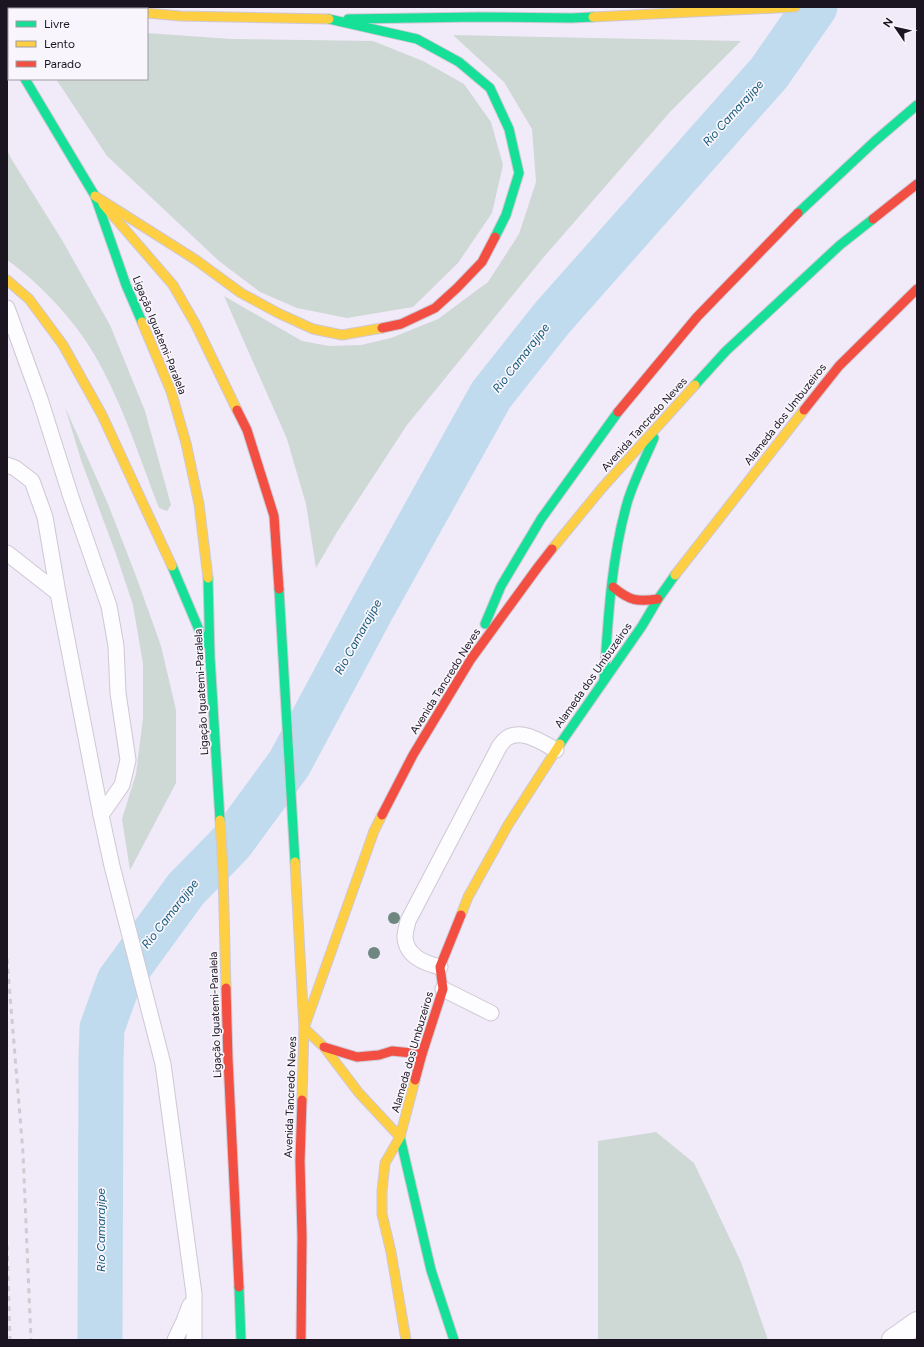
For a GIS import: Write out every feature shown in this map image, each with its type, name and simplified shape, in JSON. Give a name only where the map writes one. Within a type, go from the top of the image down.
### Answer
[{"type":"main road","points":[[688,7],[711,11]]},
{"type":"main road","points":[[148,13],[180,16],[331,19],[479,17],[572,18],[795,7]]},
{"type":"main road","points":[[95,196],[196,260],[241,293],[278,314],[313,329],[342,335],[401,324],[434,308],[457,288],[482,262],[506,215],[519,173],[509,129],[490,88],[459,62],[417,40],[331,19]]},
{"type":"main road","name":"Ligação Iguatemi-Paralela","points":[[26,80],[95,196],[126,285],[171,391],[186,443],[199,504],[208,569],[210,657],[223,871],[228,1059],[241,1340]]},
{"type":"main road","points":[[471,659],[501,586],[541,519],[622,407],[697,317],[800,211],[874,141],[917,104]]},
{"type":"main road","name":"Avenida Tancredo Neves","points":[[302,1340],[300,1161],[304,1028],[374,831],[413,755],[471,659],[538,567],[602,488],[726,351],[840,245],[917,184]]},
{"type":"main road","points":[[95,196],[173,285],[196,325],[247,430],[274,516],[302,968],[304,1028],[324,1047],[359,1094],[400,1136]]},
{"type":"main road","points":[[7,280],[29,300],[63,345],[102,415],[174,570],[210,657]]},
{"type":"main road","name":"Alameda dos Umbuzeiros","points":[[406,1340],[391,1252],[382,1214],[382,1190],[385,1163],[400,1136],[422,1054],[442,989],[440,967],[468,897],[508,825],[556,750],[642,626],[658,599],[682,565],[839,366],[917,289]]},
{"type":"main road","points":[[604,680],[608,624],[617,546],[629,499],[660,424]]},
{"type":"main road","points":[[613,587],[626,598],[636,601],[658,599]]},
{"type":"main road","points":[[324,1047],[357,1057],[379,1055],[392,1051],[422,1054]]},
{"type":"main road","name":"Alameda dos Umbuzeiros","points":[[400,1136],[409,1182],[431,1270],[454,1340]]},
{"type":"street","points":[[893,1340],[917,1323]]},
{"type":"lane","points":[[7,308],[40,399],[71,497],[109,606],[116,646],[118,693],[128,760],[122,785],[101,815]]},
{"type":"lane","points":[[7,465],[15,468],[32,481],[45,517],[58,593],[112,866],[163,1064],[194,1294],[194,1340]]},
{"type":"lane","points":[[7,553],[58,593]]},
{"type":"lane","points":[[440,967],[429,964],[417,958],[407,948],[405,937],[408,921],[499,747],[507,738],[516,734],[528,736],[556,750]]},
{"type":"lane","points":[[442,989],[491,1013]]},
{"type":"lane","points":[[175,1340],[194,1294]]},
{"type":"shaded area","points":[[148,33],[231,39],[373,41],[423,61],[464,84],[491,122],[503,165],[492,213],[458,263],[413,307],[347,318],[297,308],[260,292],[219,261],[107,156],[57,80],[148,80]]},
{"type":"shaded area","points":[[453,35],[741,41],[670,112],[543,258],[407,425],[337,532],[316,568],[306,504],[287,439],[224,296],[302,341],[329,346],[361,345],[391,338],[438,319],[488,282],[519,234],[536,182],[532,129],[504,82]]},
{"type":"shaded area","points":[[7,150],[62,240],[110,325],[145,411],[171,505],[167,511],[159,508],[122,410],[104,372],[86,341],[55,302],[31,279],[7,260]]},
{"type":"shaded area","points":[[65,407],[108,504],[136,576],[161,646],[176,710],[176,783],[130,870],[122,819],[136,774],[143,718],[143,664],[133,605],[116,554],[81,460]]},
{"type":"shaded area","points":[[656,1132],[694,1163],[741,1262],[768,1340],[598,1340],[598,1141]]},
{"type":"waterway","name":"Rio Camarajipe","points":[[100,1340],[102,1028],[119,981],[186,889],[231,843],[289,764],[372,609],[491,395],[552,318],[769,73],[815,7]]},
{"type":"railway","points":[[7,959],[23,1153],[31,1340]]},
{"type":"railway","points":[[7,1246],[10,1340]]},
{"type":"traffic: fast","points":[[95,7],[104,8]]},
{"type":"traffic: fast","points":[[348,19],[593,17]]},
{"type":"traffic: fast","points":[[329,19],[417,39],[459,62],[490,88],[509,129],[519,173],[506,215],[495,237]]},
{"type":"traffic: fast","points":[[26,80],[95,196],[126,285],[142,322]]},
{"type":"traffic: fast","points":[[798,213],[875,141],[917,105]]},
{"type":"traffic: fast","points":[[695,385],[726,351],[840,245],[873,219]]},
{"type":"traffic: fast","points":[[485,624],[501,586],[541,519],[618,412]]},
{"type":"traffic: fast","points":[[604,680],[611,589],[622,522],[637,476],[654,438]]},
{"type":"traffic: fast","points":[[172,566],[205,644]]},
{"type":"traffic: fast","points":[[560,744],[642,626],[658,599],[675,575]]},
{"type":"traffic: fast","points":[[208,578],[210,657],[220,820]]},
{"type":"traffic: fast","points":[[279,589],[295,862]]},
{"type":"traffic: fast","points":[[400,1137],[431,1270],[454,1340]]},
{"type":"traffic: fast","points":[[239,1287],[241,1340]]},
{"type":"traffic: slow","points":[[593,17],[795,7]]},
{"type":"traffic: slow","points":[[148,13],[180,16],[329,19]]},
{"type":"traffic: slow","points":[[95,196],[196,260],[241,293],[278,313],[313,329],[342,335],[382,328]]},
{"type":"traffic: slow","points":[[103,204],[173,285],[196,325],[237,410]]},
{"type":"traffic: slow","points":[[7,280],[29,299],[63,345],[102,415],[172,566]]},
{"type":"traffic: slow","points":[[142,322],[171,391],[186,443],[199,504],[208,578]]},
{"type":"traffic: slow","points":[[552,549],[602,488],[695,385]]},
{"type":"traffic: slow","points":[[675,575],[804,410]]},
{"type":"traffic: slow","points":[[461,915],[468,897],[508,825],[560,744]]},
{"type":"traffic: slow","points":[[302,1100],[304,1028],[374,831],[382,815]]},
{"type":"traffic: slow","points":[[220,820],[226,988]]},
{"type":"traffic: slow","points":[[295,862],[304,1028],[324,1047],[359,1093],[400,1137]]},
{"type":"traffic: slow","points":[[406,1340],[391,1252],[382,1214],[382,1191],[385,1163],[400,1137],[415,1080]]},
{"type":"traffic: jam","points":[[873,219],[917,184]]},
{"type":"traffic: jam","points":[[618,412],[697,317],[798,213]]},
{"type":"traffic: jam","points":[[382,328],[401,324],[435,308],[482,262],[495,237]]},
{"type":"traffic: jam","points":[[804,410],[839,366],[917,289]]},
{"type":"traffic: jam","points":[[237,410],[247,430],[274,516],[279,589]]},
{"type":"traffic: jam","points":[[382,815],[413,755],[471,659],[552,549]]},
{"type":"traffic: jam","points":[[613,587],[629,598],[639,600],[658,599]]},
{"type":"traffic: jam","points":[[415,1080],[443,989],[440,967],[461,915]]},
{"type":"traffic: jam","points":[[226,988],[239,1287]]},
{"type":"traffic: jam","points":[[324,1047],[357,1057],[379,1055],[392,1051],[422,1054]]},
{"type":"traffic: jam","points":[[301,1340],[302,1237],[300,1161],[302,1100]]}]
